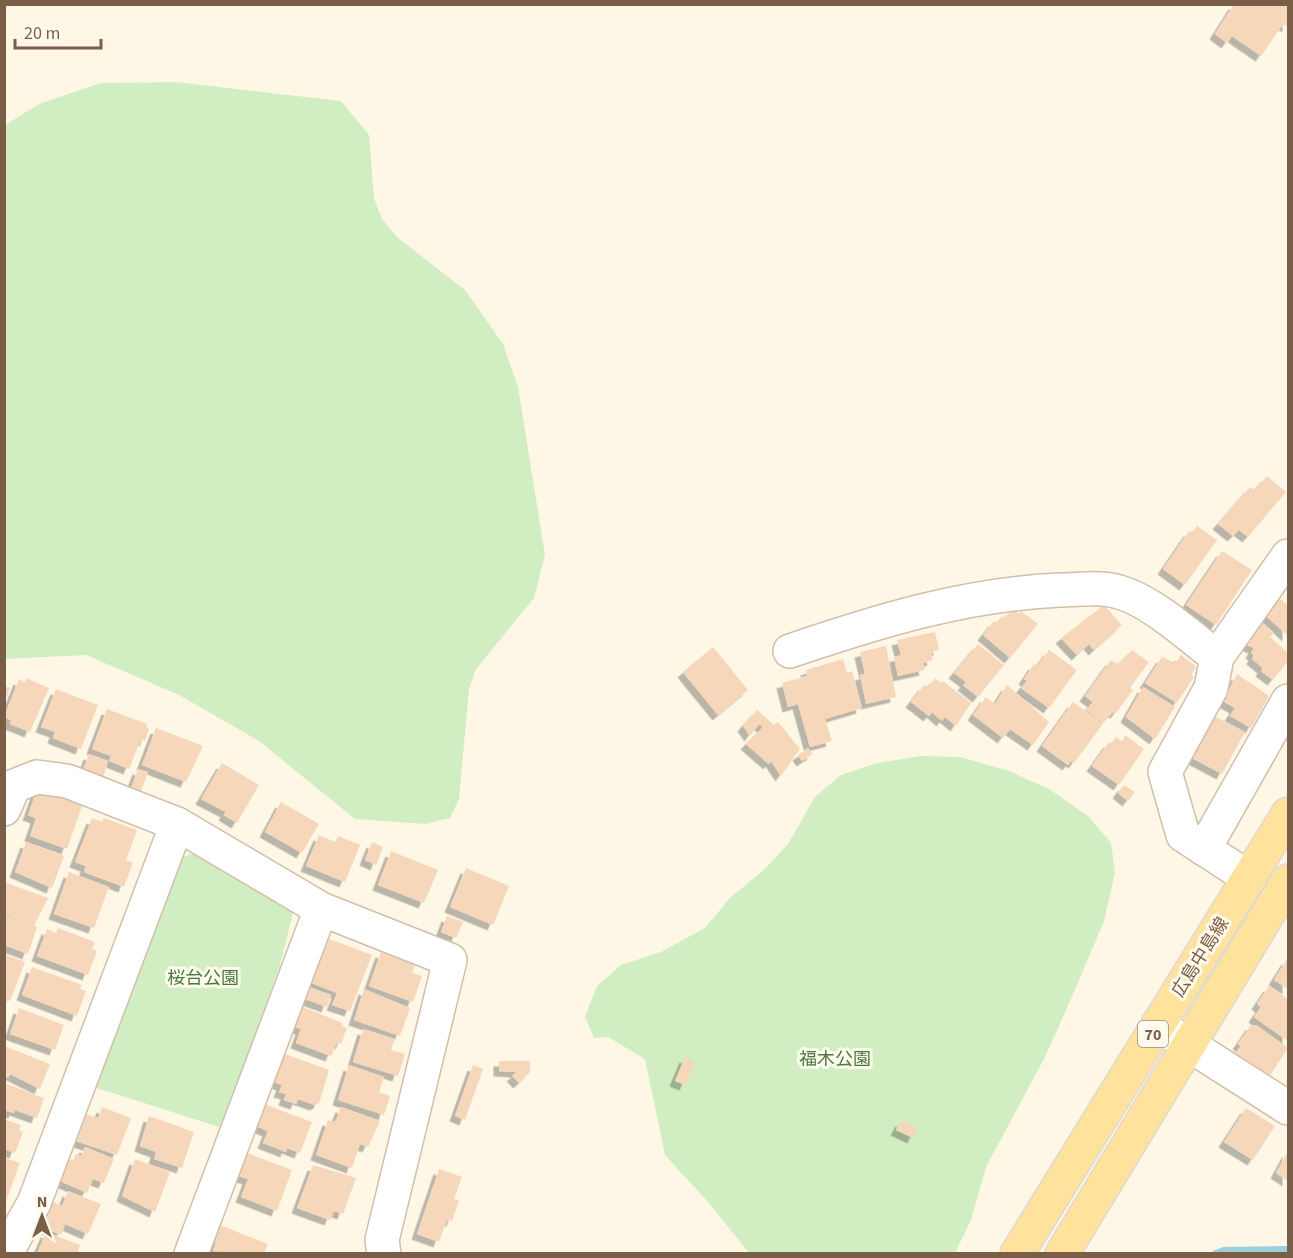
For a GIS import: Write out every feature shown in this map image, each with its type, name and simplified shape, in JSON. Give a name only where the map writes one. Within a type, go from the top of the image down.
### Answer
[{"type":"main road","name":"広島中島線","points":[[1017,1254],[1288,814]]},
{"type":"main road","name":"広島中島線","points":[[1062,1254],[1288,881]]},
{"type":"street","points":[[1249,879],[1184,835],[1164,772],[1211,688],[1217,657],[1288,556]]},
{"type":"street","points":[[790,651],[870,624],[956,601],[1034,591],[1098,589],[1119,592],[1141,602],[1217,657]]},
{"type":"street","points":[[1204,849],[1288,701]]},
{"type":"street","points":[[4,810],[14,786],[37,777],[67,781],[177,824],[321,909],[450,960],[382,1240],[384,1254]]},
{"type":"street","points":[[4,1248],[10,1246],[34,1203],[177,824]]},
{"type":"street","points":[[191,1254],[321,909]]},
{"type":"street","points":[[1158,1025],[1288,1108]]},
{"type":"green space","points":[[176,82],[341,101],[369,135],[374,198],[382,219],[397,237],[465,290],[503,344],[518,387],[545,555],[534,598],[476,669],[469,689],[459,799],[450,818],[425,824],[355,819],[259,741],[179,695],[86,655],[5,659],[5,125],[39,104],[101,83]]},
{"type":"green space","name":"福木公園","points":[[921,756],[960,757],[1009,771],[1049,789],[1088,816],[1111,843],[1115,873],[1104,921],[1046,1055],[986,1167],[971,1220],[955,1253],[749,1253],[708,1202],[665,1155],[645,1059],[608,1037],[594,1038],[585,1017],[597,986],[621,965],[661,952],[705,928],[730,898],[765,869],[788,844],[815,797],[841,775],[877,763]]},
{"type":"green space","name":"桜台公園","points":[[194,853],[261,890],[293,913],[280,965],[224,1122],[219,1127],[94,1087],[177,859]]},
{"type":"building","points":[[1234,4],[1288,4],[1288,27],[1283,24],[1261,56],[1232,36],[1227,43],[1215,34]]},
{"type":"building","points":[[1267,476],[1286,492],[1248,537],[1239,530],[1233,536],[1218,524],[1250,487],[1255,490]]},
{"type":"building","points":[[1197,526],[1217,540],[1185,585],[1163,569],[1189,531],[1192,533]]},
{"type":"building","points":[[1222,551],[1252,570],[1216,625],[1186,605]]},
{"type":"building","points":[[1276,595],[1288,606],[1288,636],[1264,614]]},
{"type":"building","points":[[1104,605],[1122,625],[1094,650],[1089,644],[1077,655],[1061,638]]},
{"type":"building","points":[[1013,609],[1019,614],[1021,611],[1038,624],[1010,658],[983,635],[994,621],[996,623],[1002,616],[1005,618]]},
{"type":"building","points":[[1259,620],[1274,633],[1270,637],[1288,653],[1288,661],[1273,680],[1261,671],[1263,668],[1252,659],[1254,655],[1251,653],[1254,648],[1244,644]]},
{"type":"building","points":[[935,632],[939,650],[931,652],[933,660],[923,663],[925,670],[898,676],[894,657],[901,655],[897,640]]},
{"type":"building","points":[[978,644],[1004,665],[978,697],[963,685],[966,682],[954,673]]},
{"type":"building","points":[[886,646],[896,697],[866,704],[860,675],[865,674],[860,652]]},
{"type":"building","points":[[713,647],[748,690],[718,715],[683,672]]},
{"type":"building","points":[[1049,650],[1077,670],[1049,708],[1021,688],[1027,681],[1024,679],[1034,664],[1037,666]]},
{"type":"building","points":[[1132,650],[1149,662],[1130,688],[1133,690],[1116,713],[1113,712],[1103,723],[1086,710],[1093,702],[1085,696],[1111,660],[1118,664]]},
{"type":"building","points":[[1181,655],[1196,666],[1191,675],[1194,677],[1177,703],[1145,683],[1162,657],[1176,663]]},
{"type":"building","points":[[843,659],[847,673],[852,671],[862,708],[825,719],[832,741],[810,747],[798,704],[788,707],[782,683],[807,676],[806,670]]},
{"type":"building","points":[[1237,674],[1269,696],[1251,728],[1230,716],[1235,708],[1223,701]]},
{"type":"building","points":[[26,678],[49,688],[30,732],[10,724],[11,720],[4,717],[19,679],[25,682]]},
{"type":"building","points":[[935,678],[941,683],[943,681],[971,703],[956,726],[945,717],[942,721],[932,712],[929,716],[911,702],[924,685],[927,688]]},
{"type":"building","points":[[1007,685],[1049,722],[1033,745],[1010,729],[1003,738],[973,715],[986,697],[995,704]]},
{"type":"building","points":[[4,686],[10,688],[5,701],[4,701]]},
{"type":"building","points":[[1143,687],[1175,707],[1155,739],[1126,717]]},
{"type":"building","points":[[56,689],[98,705],[81,749],[53,738],[55,732],[41,727]]},
{"type":"building","points":[[1073,702],[1103,724],[1074,763],[1071,761],[1068,765],[1042,746]]},
{"type":"building","points":[[107,709],[147,724],[146,727],[149,729],[145,741],[141,739],[129,769],[109,761],[111,756],[92,749]]},
{"type":"building","points":[[757,710],[774,725],[778,722],[800,749],[781,776],[771,761],[769,764],[746,744],[763,727],[759,724],[750,736],[743,726]]},
{"type":"building","points":[[1214,716],[1245,732],[1222,774],[1192,758]]},
{"type":"building","points":[[156,728],[203,746],[186,782],[142,765]]},
{"type":"building","points":[[1125,735],[1144,749],[1119,785],[1092,766],[1109,742],[1111,744],[1116,737],[1122,741]]},
{"type":"building","points":[[808,748],[813,754],[802,761],[798,755]]},
{"type":"building","points":[[89,754],[108,761],[103,778],[83,770]]},
{"type":"building","points":[[222,763],[259,785],[237,823],[224,815],[226,812],[201,799]]},
{"type":"building","points":[[138,769],[148,772],[141,791],[131,788]]},
{"type":"building","points":[[1124,785],[1135,792],[1128,801],[1118,793]]},
{"type":"building","points":[[38,787],[83,803],[67,849],[30,836],[36,818],[28,815]]},
{"type":"building","points":[[281,802],[319,824],[302,853],[265,832]]},
{"type":"building","points":[[92,818],[102,822],[104,818],[137,830],[126,860],[133,863],[124,887],[84,872],[86,866],[75,862]]},
{"type":"building","points":[[319,835],[335,842],[338,836],[360,845],[345,882],[306,866]]},
{"type":"building","points":[[26,842],[64,856],[52,888],[15,872]]},
{"type":"building","points":[[372,842],[383,847],[376,865],[365,860]]},
{"type":"building","points":[[391,851],[438,870],[424,903],[378,885]]},
{"type":"building","points":[[466,868],[509,886],[493,925],[450,907]]},
{"type":"building","points":[[69,872],[109,887],[94,928],[54,914]]},
{"type":"building","points":[[4,882],[48,898],[34,926],[5,914]]},
{"type":"building","points":[[4,915],[37,927],[28,954],[4,945]]},
{"type":"building","points":[[447,916],[463,922],[456,938],[441,932]]},
{"type":"building","points":[[58,928],[95,942],[92,949],[97,951],[88,975],[37,956],[47,929],[56,933]]},
{"type":"building","points":[[329,939],[372,955],[350,1011],[332,1005],[337,993],[312,983]]},
{"type":"building","points":[[381,952],[415,964],[412,973],[422,976],[413,1002],[369,986]]},
{"type":"building","points":[[4,954],[25,962],[10,1001],[4,999]]},
{"type":"building","points":[[1288,960],[1288,989],[1274,980]]},
{"type":"building","points":[[32,967],[82,985],[80,989],[86,991],[77,1016],[22,995]]},
{"type":"building","points":[[1269,986],[1288,999],[1288,1041],[1254,1017],[1261,1007],[1257,1004]]},
{"type":"building","points":[[309,987],[331,995],[327,1007],[305,999]]},
{"type":"building","points":[[364,989],[410,1008],[400,1036],[354,1020]]},
{"type":"building","points":[[300,1006],[343,1023],[342,1026],[347,1028],[341,1044],[337,1042],[331,1056],[296,1043],[301,1029],[292,1026]]},
{"type":"building","points":[[19,1008],[64,1025],[55,1050],[10,1034]]},
{"type":"building","points":[[1251,1025],[1256,1025],[1288,1048],[1267,1080],[1233,1056],[1241,1046],[1238,1044]]},
{"type":"building","points":[[363,1029],[395,1039],[391,1050],[405,1054],[398,1076],[353,1062]]},
{"type":"building","points":[[4,1046],[50,1064],[40,1089],[10,1074],[8,1078],[4,1077]]},
{"type":"building","points":[[285,1054],[329,1070],[319,1103],[315,1105],[298,1099],[296,1104],[284,1100],[286,1094],[279,1092],[282,1085],[274,1082]]},
{"type":"building","points":[[685,1057],[695,1062],[685,1085],[675,1081]]},
{"type":"building","points":[[499,1061],[530,1061],[530,1072],[519,1083],[512,1076],[517,1072],[499,1071]]},
{"type":"building","points":[[349,1065],[384,1077],[379,1092],[390,1096],[384,1115],[338,1100]]},
{"type":"building","points":[[473,1065],[483,1069],[465,1120],[455,1116]]},
{"type":"building","points":[[4,1083],[44,1098],[37,1118],[15,1110],[14,1113],[4,1110]]},
{"type":"building","points":[[264,1104],[312,1122],[300,1153],[287,1148],[286,1152],[263,1143],[268,1131],[256,1126]]},
{"type":"building","points":[[102,1107],[131,1118],[117,1155],[73,1140],[83,1113],[98,1118]]},
{"type":"building","points":[[341,1107],[380,1121],[368,1147],[360,1144],[352,1168],[316,1155],[328,1120],[335,1122]]},
{"type":"building","points":[[1246,1108],[1275,1126],[1253,1160],[1224,1142]]},
{"type":"building","points":[[149,1116],[194,1132],[182,1168],[154,1159],[156,1152],[140,1146]]},
{"type":"building","points":[[4,1119],[21,1125],[19,1130],[23,1132],[15,1153],[4,1149]]},
{"type":"building","points":[[901,1121],[917,1128],[913,1138],[896,1130]]},
{"type":"building","points":[[85,1147],[114,1159],[104,1183],[93,1179],[87,1193],[60,1181],[69,1160],[73,1161],[76,1154],[81,1156]]},
{"type":"building","points":[[1288,1151],[1288,1181],[1276,1173]]},
{"type":"building","points":[[247,1153],[292,1170],[277,1211],[241,1197],[248,1179],[238,1176]]},
{"type":"building","points":[[5,1158],[20,1163],[6,1201],[5,1200]]},
{"type":"building","points":[[135,1159],[170,1172],[155,1212],[122,1196]]},
{"type":"building","points":[[313,1165],[356,1178],[343,1214],[334,1211],[330,1220],[297,1208]]},
{"type":"building","points":[[439,1169],[462,1177],[454,1199],[459,1200],[452,1221],[447,1220],[439,1242],[417,1234]]},
{"type":"building","points":[[68,1191],[101,1204],[88,1234],[65,1224],[61,1235],[38,1225],[49,1200],[62,1206]]},
{"type":"building","points":[[217,1224],[268,1244],[264,1253],[213,1251],[216,1243],[211,1241]]},
{"type":"building","points":[[46,1232],[80,1245],[77,1254],[37,1254]]},
{"type":"waterway","points":[[1216,1254],[1224,1251],[1288,1250]]}]
